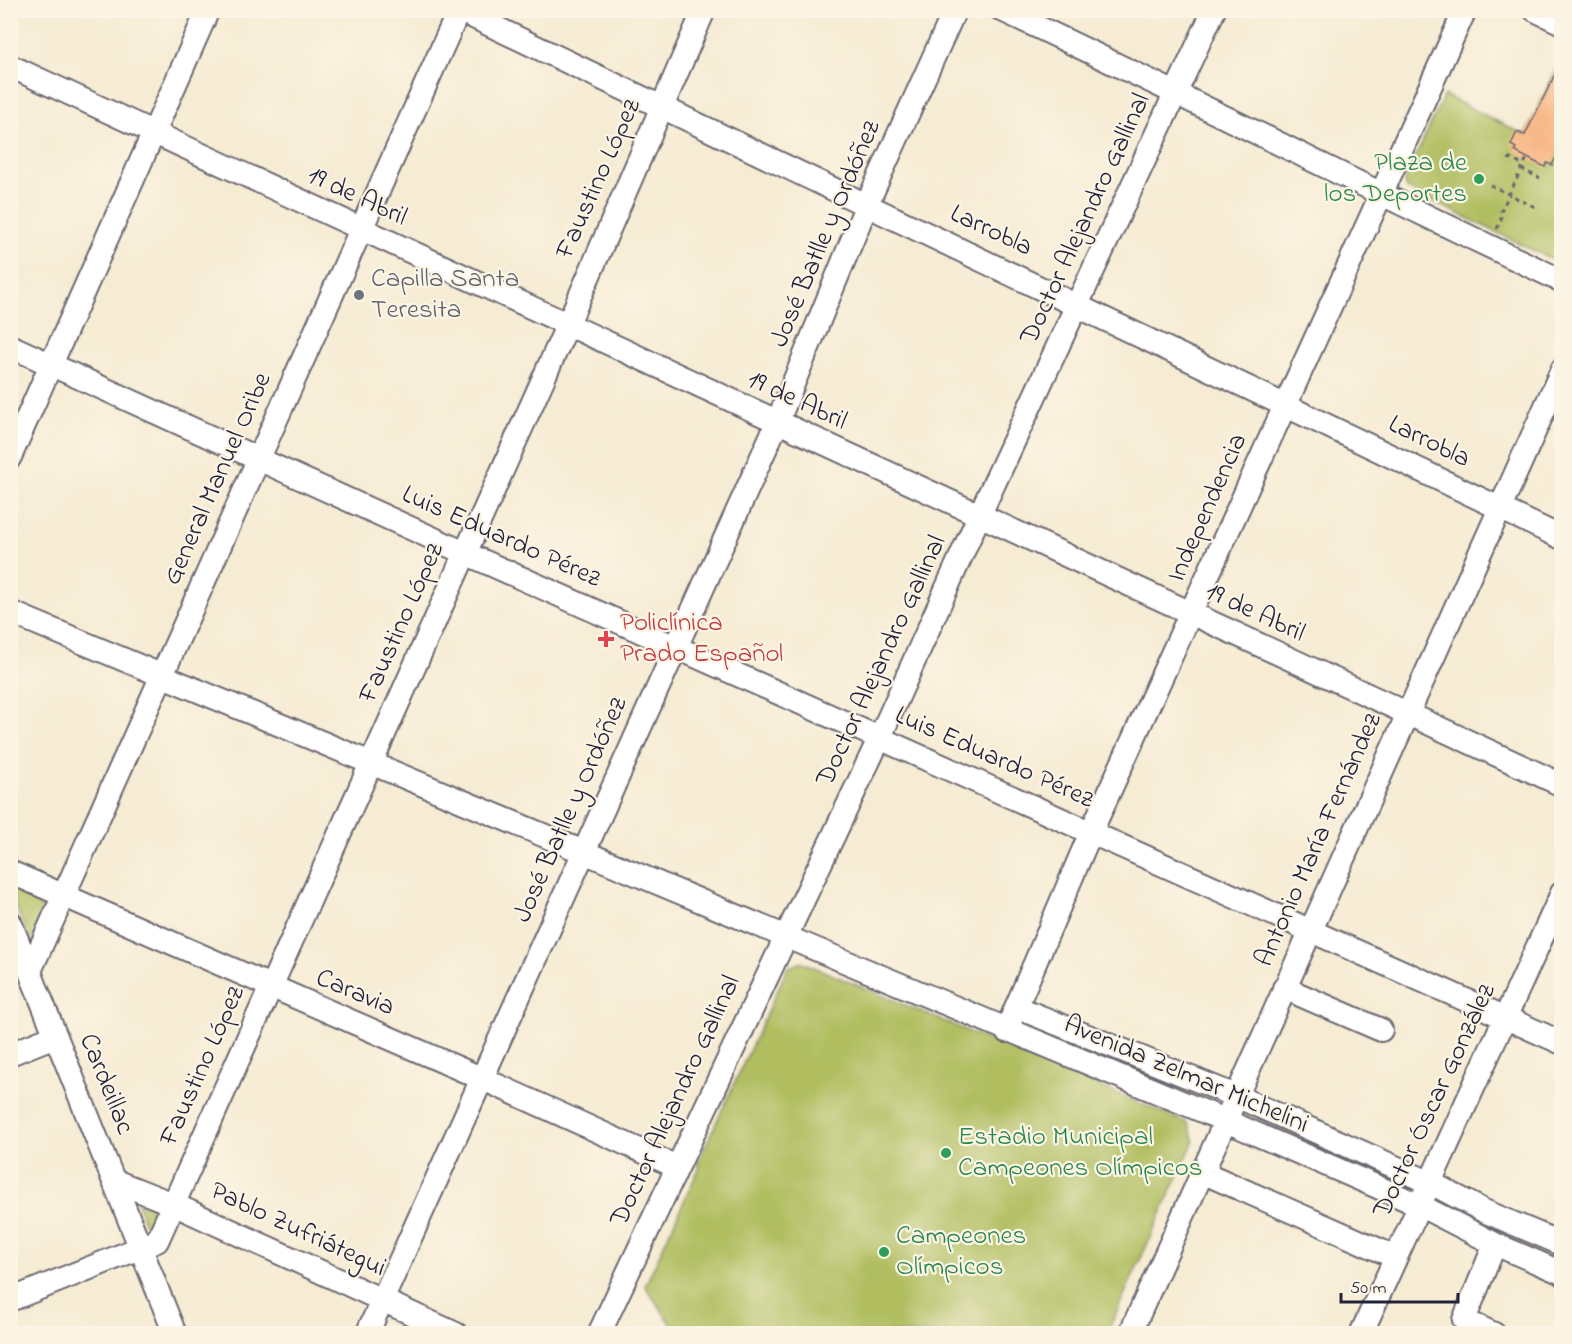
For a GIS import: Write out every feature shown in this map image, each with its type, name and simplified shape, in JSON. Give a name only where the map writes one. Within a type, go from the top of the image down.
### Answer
[{"type":"street","points":[[10,457],[208,10]]},
{"type":"street","name":"Faustino López","points":[[10,1300],[157,1241],[567,326],[704,10]]},
{"type":"street","name":"José Batlle y Ordóñez","points":[[367,1334],[777,423],[867,204],[955,10]]},
{"type":"street","points":[[1002,10],[1176,92],[1381,195],[1562,281]]},
{"type":"street","name":"Doctor Alejandro Gallinal","points":[[599,1334],[880,737],[979,516],[1214,10]]},
{"type":"street","name":"Independencia","points":[[1006,1031],[1091,832],[1192,615],[1465,10]]},
{"type":"street","points":[[1535,10],[1562,23]]},
{"type":"street","name":"Larrobla","points":[[459,11],[1078,304],[1562,538]]},
{"type":"street","name":"General Manuel Oribe","points":[[30,971],[459,11]]},
{"type":"street","name":"19 de Abril","points":[[10,66],[361,231],[1562,785]]},
{"type":"street","name":"Luis Eduardo Pérez","points":[[10,346],[465,553],[676,645],[1562,1043]]},
{"type":"street","name":"Antonio María Fernández","points":[[1130,1334],[1562,370]]},
{"type":"street","name":"Avenida Zelmar Michelini","points":[[10,612],[786,936],[1006,1031],[1224,1120],[1419,1205],[1495,1244],[1562,1273]]},
{"type":"street","name":"Caravia","points":[[10,872],[483,1079],[677,1167]]},
{"type":"street","name":"Doctor Óscar González","points":[[1361,1334],[1562,892]]},
{"type":"street","name":"Cardeillac","points":[[10,922],[175,1334]]},
{"type":"street","points":[[1284,987],[1381,1030]]},
{"type":"street","points":[[1016,1007],[1236,1096],[1431,1183],[1484,1211],[1562,1244]]},
{"type":"street","points":[[10,1054],[55,1036]]},
{"type":"street","points":[[1202,1172],[1395,1257]]},
{"type":"street","name":"Pablo Zufriátegui","points":[[115,1181],[173,1204],[456,1334]]},
{"type":"street","points":[[1484,1211],[1495,1244],[1464,1320],[1494,1334]]},
{"type":"street","points":[[1495,1244],[1528,1229]]},
{"type":"path","points":[[1508,158],[1540,178]]},
{"type":"path","points":[[1488,246],[1501,219],[1501,211],[1527,158]]},
{"type":"path","points":[[1490,185],[1535,207]]},
{"type":"green space","name":"Plaza de los Deportes","points":[[1561,59],[1561,264],[1406,188],[1404,182],[1444,95],[1525,135]]},
{"type":"green space","points":[[15,885],[50,902],[32,940],[28,937],[11,894],[10,888]]},
{"type":"green space","name":"Estadio Municipal Campeones Olímpicos","points":[[802,962],[1188,1123],[1194,1141],[1107,1333],[677,1333],[645,1286],[700,1166],[697,1164],[788,967]]},
{"type":"green space","points":[[137,1202],[159,1208],[153,1231],[146,1229]]},
{"type":"building","points":[[1562,60],[1562,146],[1552,165],[1547,163],[1545,167],[1514,151],[1516,148],[1511,145],[1517,132],[1525,135]]},
{"type":"place","name":"Plaza de los Deportes","points":[[1479,179]]},
{"type":"place","name":"Capilla Santa Teresita","points":[[359,295]]},
{"type":"place","name":"Policlínica Prado Español","points":[[606,639]]},
{"type":"place","name":"Estadio Municipal Campeones Olímpicos","points":[[946,1153]]},
{"type":"place","name":"Campeones Olímpicos","points":[[884,1252]]}]
